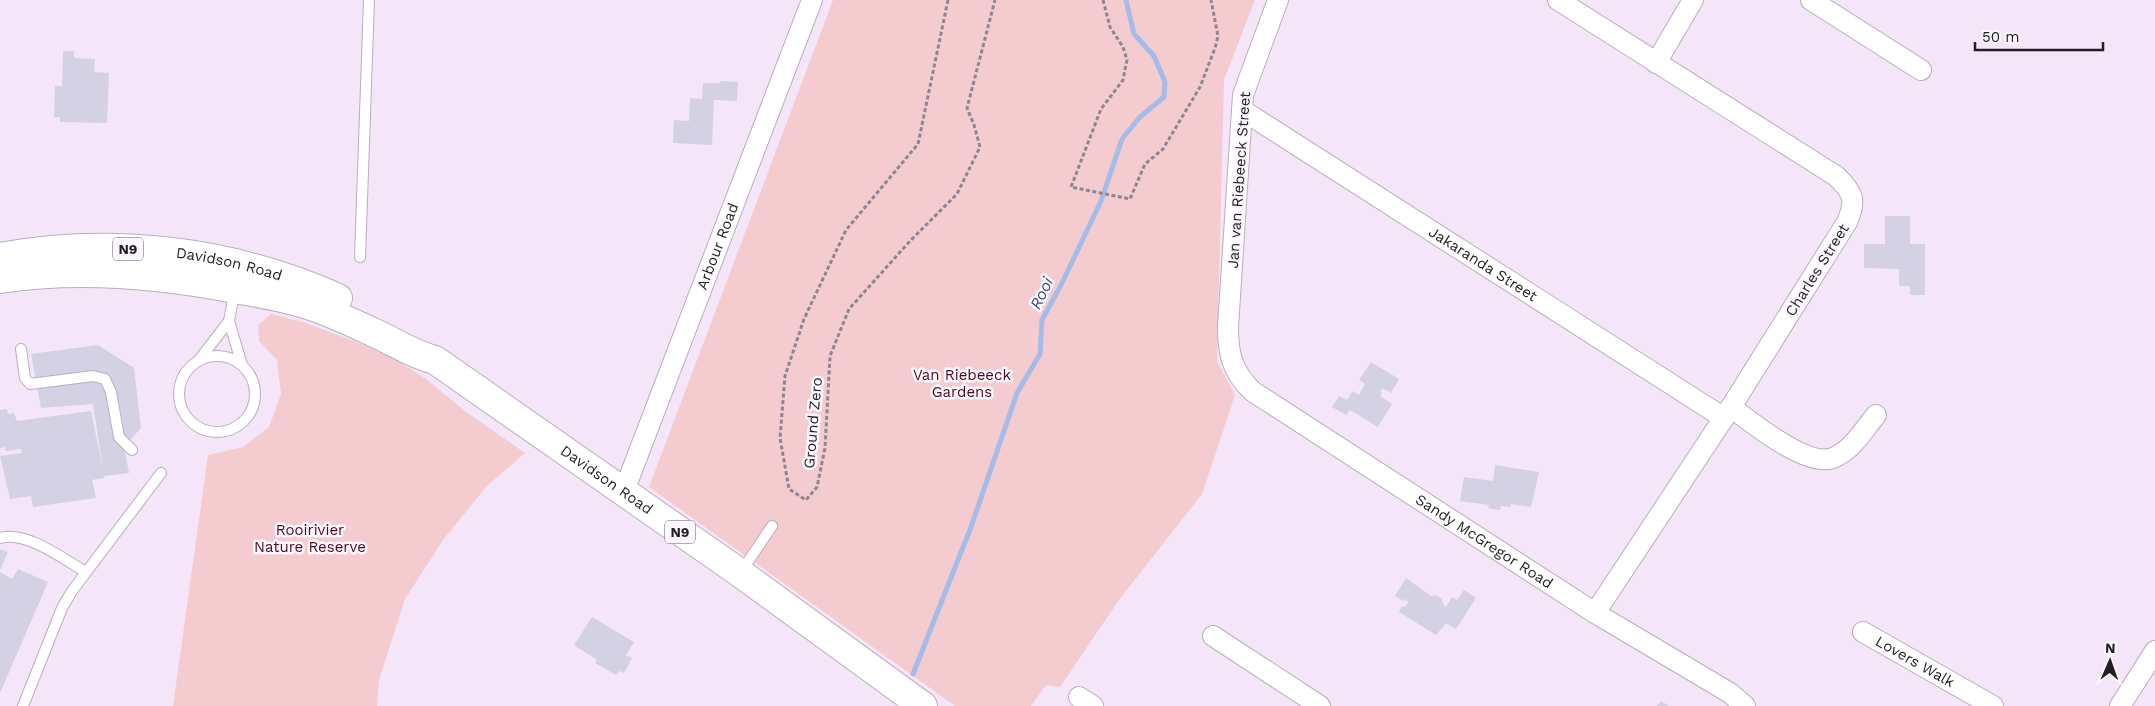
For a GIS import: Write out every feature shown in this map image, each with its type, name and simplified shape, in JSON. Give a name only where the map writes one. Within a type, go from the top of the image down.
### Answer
[{"type":"highway","name":"Davidson Road","points":[[0,257],[69,248],[122,248],[174,253],[237,277]]},
{"type":"highway","name":"Davidson Road","points":[[0,279],[48,273],[237,277],[302,283],[342,300],[406,333],[423,346],[435,360],[740,573],[923,706]]},
{"type":"street","name":"Arbour Road","points":[[624,491],[812,0]]},
{"type":"street","name":"Jan van Riebeeck Street","points":[[1232,366],[1229,356],[1228,327],[1242,110],[1248,79],[1278,0]]},
{"type":"street","name":"Charles Street","points":[[1558,0],[1836,176],[1845,184],[1853,202],[1852,211],[1847,222],[1727,412],[1595,613]]},
{"type":"street","points":[[1656,63],[1693,0]]},
{"type":"street","points":[[1811,0],[1921,70]]},
{"type":"street","name":"Jakaranda Street","points":[[1242,110],[1727,412],[1766,432],[1801,454],[1830,459],[1850,447],[1876,415]]},
{"type":"street","name":"Sandy McGregor Road","points":[[1232,366],[1238,376],[1252,391],[1595,613],[1730,693],[1745,706]]},
{"type":"street","name":"Lovers Walk","points":[[1863,632],[1993,706]]},
{"type":"street","points":[[1213,636],[1320,706]]},
{"type":"street","points":[[2120,706],[2155,651]]},
{"type":"lane","points":[[360,257],[370,0]]},
{"type":"lane","points":[[237,277],[229,321],[242,365]]},
{"type":"lane","points":[[199,360],[214,356],[229,357],[242,365],[248,372],[255,389],[253,408],[248,416],[234,428],[215,432],[197,426],[183,410],[180,400],[182,378],[189,368],[199,360],[229,321]]},
{"type":"lane","points":[[21,349],[25,378],[30,384],[93,376],[105,379],[111,392],[119,437],[132,450]]},
{"type":"lane","points":[[23,706],[62,608],[72,591],[161,473]]},
{"type":"lane","points":[[740,573],[772,526]]},
{"type":"lane","points":[[0,538],[19,536],[86,572]]},
{"type":"path","name":"Ground Zero","points":[[948,0],[918,144],[846,230],[804,319],[785,376],[780,438],[789,488],[806,500],[817,487],[825,448],[830,356],[848,309],[910,241],[957,194],[980,147],[967,108],[995,0]]},
{"type":"path","points":[[1103,0],[1110,27],[1122,47],[1127,60],[1122,80],[1101,109],[1071,187],[1130,199],[1145,164],[1163,149],[1200,87],[1218,36],[1211,0]]},
{"type":"green space","name":"Van Riebeeck Gardens","points":[[833,0],[1255,0],[1224,80],[1217,361],[1235,395],[1202,494],[1119,600],[1060,687],[1046,685],[1031,706],[955,706],[649,487]]},
{"type":"green space","name":"Rooirivier Nature Reserve","points":[[271,314],[306,323],[386,353],[426,379],[465,411],[525,453],[486,487],[443,540],[405,599],[379,680],[377,706],[173,706],[208,455],[243,447],[269,427],[281,394],[277,360],[259,341],[258,325]]},
{"type":"building","points":[[63,51],[74,51],[74,58],[95,59],[94,72],[109,73],[107,123],[60,122],[60,117],[54,117],[55,86],[62,86]]},
{"type":"building","points":[[720,81],[738,82],[737,101],[714,100],[712,145],[673,143],[674,120],[689,121],[690,98],[702,99],[703,83],[720,83]]},
{"type":"building","points":[[1885,216],[1910,216],[1910,244],[1925,244],[1925,295],[1910,295],[1910,286],[1899,286],[1899,269],[1864,268],[1864,244],[1885,244]]},
{"type":"building","points":[[98,345],[134,368],[141,428],[124,447],[129,473],[104,476],[104,478],[92,480],[96,498],[33,507],[31,496],[10,499],[0,456],[22,453],[21,449],[6,451],[5,447],[0,448],[0,410],[7,409],[8,414],[14,413],[17,421],[91,411],[103,470],[93,404],[41,408],[31,354]]},
{"type":"building","points":[[1371,362],[1399,379],[1391,393],[1382,388],[1380,392],[1382,393],[1380,396],[1392,404],[1378,427],[1350,410],[1346,415],[1332,407],[1339,396],[1347,400],[1353,391],[1359,395],[1365,384],[1359,380]]},
{"type":"building","points":[[1495,465],[1539,472],[1531,507],[1511,504],[1511,507],[1501,506],[1500,510],[1488,508],[1489,505],[1460,501],[1464,477],[1493,481]]},
{"type":"building","points":[[0,549],[8,552],[0,570]]},
{"type":"building","points":[[18,569],[48,582],[0,693],[0,572],[12,579]]},
{"type":"building","points":[[1406,578],[1431,596],[1436,595],[1442,599],[1446,607],[1452,597],[1457,600],[1464,590],[1476,598],[1456,629],[1446,623],[1436,635],[1399,612],[1402,606],[1405,607],[1409,602],[1395,596]]},
{"type":"building","points":[[592,617],[634,642],[626,655],[632,658],[624,673],[619,671],[616,675],[595,663],[597,660],[574,645]]},
{"type":"building","points":[[1661,701],[1669,706],[1657,706]]},
{"type":"waterway","name":"Rooi","points":[[913,674],[971,527],[1017,393],[1040,354],[1042,320],[1101,201],[1122,139],[1140,117],[1164,97],[1165,82],[1154,56],[1134,34],[1126,0]]}]
